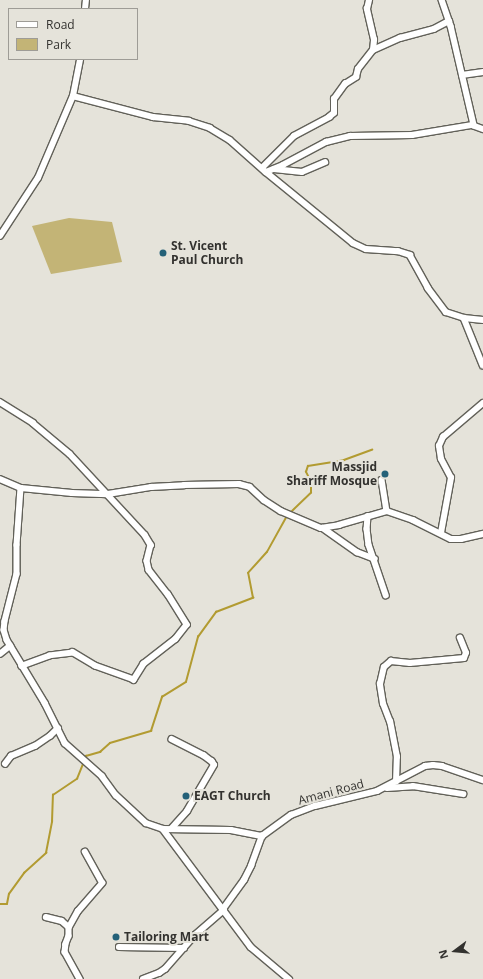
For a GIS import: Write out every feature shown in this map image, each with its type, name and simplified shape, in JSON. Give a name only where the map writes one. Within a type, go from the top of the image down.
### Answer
[{"type":"street","points":[[264,170],[294,136],[334,114],[334,99],[345,84],[356,77],[358,69],[372,50],[374,40],[367,9],[369,0]]},
{"type":"street","points":[[442,0],[449,21],[474,125]]},
{"type":"street","points":[[372,50],[400,38],[434,29],[449,21]]},
{"type":"street","points":[[0,236],[38,178],[73,96],[80,60]]},
{"type":"street","points":[[462,75],[483,72]]},
{"type":"street","points":[[73,96],[153,117],[199,123],[230,140],[264,170],[357,246],[366,250],[398,251],[410,255],[428,288],[442,308],[451,314],[464,318],[483,320]]},
{"type":"street","points":[[274,169],[326,142],[345,137],[412,135],[474,125],[483,128]]},
{"type":"street","points":[[264,170],[274,169],[302,172],[325,162]]},
{"type":"street","points":[[464,318],[483,366]]},
{"type":"street","points":[[0,402],[33,423],[70,454],[148,539],[151,549],[147,561],[149,570],[168,594],[185,620],[187,627],[167,646],[144,664],[134,680],[95,666],[73,653],[50,656],[22,666]]},
{"type":"street","points":[[441,533],[451,478],[441,459],[440,446],[443,437],[483,404]]},
{"type":"street","points":[[0,479],[21,488],[72,493],[108,494],[184,484],[243,485],[252,488],[261,498],[281,511],[323,528],[357,552],[375,559]]},
{"type":"street","points":[[382,480],[388,511]]},
{"type":"street","points":[[21,488],[17,545],[18,574],[4,630],[10,646],[58,728],[65,743],[102,776],[129,809],[146,822],[171,829],[231,830],[262,836],[244,880],[224,909],[184,948],[159,976],[143,979]]},
{"type":"street","points":[[323,528],[388,511],[413,520],[453,539],[483,534]]},
{"type":"street","points":[[368,516],[366,529],[369,545],[386,594]]},
{"type":"street","points":[[396,782],[397,757],[390,722],[383,704],[380,684],[384,667],[391,661],[410,663],[464,658],[466,653],[460,638]]},
{"type":"street","points":[[0,654],[10,646]]},
{"type":"street","points":[[5,764],[11,756],[35,746],[50,736],[58,728]]},
{"type":"street","points":[[171,829],[190,807],[214,765],[204,756],[172,740]]},
{"type":"street","name":"Amani Road","points":[[262,836],[298,812],[380,789],[396,782],[419,768],[433,765],[442,766],[483,780]]},
{"type":"street","points":[[380,789],[407,786],[463,794]]},
{"type":"street","points":[[163,828],[252,947],[289,979]]},
{"type":"street","points":[[80,979],[65,952],[69,936],[69,927],[78,911],[102,883],[85,852]]},
{"type":"street","points":[[46,917],[62,921],[69,927]]},
{"type":"street","points":[[119,948],[184,948]]},
{"type":"green space","points":[[69,218],[112,222],[122,262],[51,274],[32,226]]},
{"type":"waterway","points":[[290,513],[311,493],[311,482],[306,472],[308,466],[344,460],[372,450]]},
{"type":"waterway","points":[[85,759],[86,756],[100,752],[110,743],[151,731],[162,697],[186,682],[198,637],[216,612],[253,598],[248,573],[267,552],[287,516]]},
{"type":"waterway","points":[[0,904],[7,904],[9,894],[24,873],[46,853],[52,822],[53,795],[77,779],[84,762]]},
{"type":"place","name":"St. Vicent Paul Church","points":[[163,253]]},
{"type":"place","name":"Massjid Shariff Mosque","points":[[385,474]]},
{"type":"place","name":"EAGT Church","points":[[186,796]]},
{"type":"place","name":"Tailoring Mart","points":[[116,937]]}]
